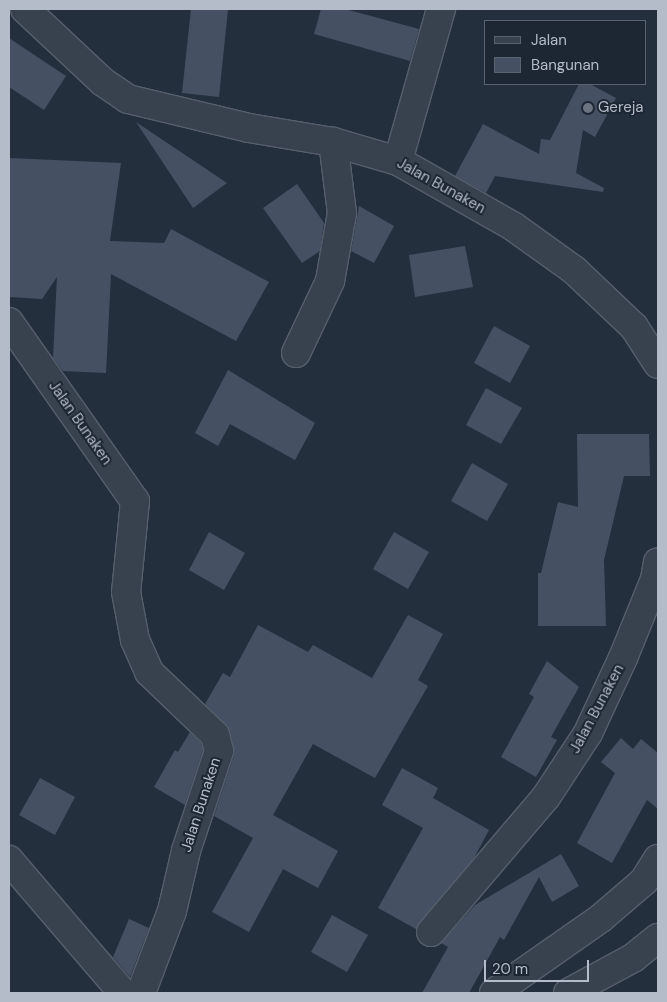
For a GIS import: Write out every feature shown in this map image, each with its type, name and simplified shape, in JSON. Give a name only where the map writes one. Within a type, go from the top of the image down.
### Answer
[{"type":"street","name":"Jalan Bunaken","points":[[25,9],[103,82],[128,99],[249,128],[333,142],[398,161],[514,227],[574,270],[634,327],[658,364]]},
{"type":"street","points":[[398,161],[441,9]]},
{"type":"street","points":[[296,353],[332,272],[342,212],[333,142]]},
{"type":"street","name":"Jalan Bunaken","points":[[9,322],[135,501],[126,592],[135,640],[149,672],[214,736],[219,752],[186,851],[172,911],[140,993]]},
{"type":"street","name":"Jalan Bunaken","points":[[432,932],[546,796],[588,732],[623,658],[655,579],[658,562]]},
{"type":"street","points":[[494,993],[601,918],[644,881],[658,859]]},
{"type":"street","points":[[9,860],[123,993]]},
{"type":"street","points":[[568,993],[633,958],[658,938]]},
{"type":"building","points":[[191,9],[228,9],[219,97],[182,93]]},
{"type":"building","points":[[321,9],[345,9],[419,29],[410,61],[314,34]]},
{"type":"building","points":[[9,38],[66,76],[44,110],[9,87]]},
{"type":"building","points":[[578,85],[592,85],[616,98],[595,137],[583,130],[576,173],[604,188],[603,192],[495,176],[486,193],[455,176],[483,124],[539,154],[541,139],[550,140]]},
{"type":"building","points":[[136,122],[227,183],[193,208]]},
{"type":"building","points":[[9,158],[121,163],[110,241],[164,243],[171,229],[269,282],[236,341],[111,274],[106,373],[63,371],[53,358],[57,277],[42,299],[9,297]]},
{"type":"building","points":[[297,184],[324,223],[320,251],[302,263],[263,208]]},
{"type":"building","points":[[359,206],[394,226],[374,263],[351,251]]},
{"type":"building","points":[[465,246],[473,287],[415,297],[409,255]]},
{"type":"building","points":[[494,326],[530,346],[510,383],[474,363]]},
{"type":"building","points":[[228,370],[315,423],[295,460],[230,424],[218,446],[195,433]]},
{"type":"building","points":[[486,388],[522,408],[501,444],[466,425]]},
{"type":"building","points":[[577,434],[649,434],[650,476],[624,476],[604,560],[606,626],[538,626],[538,573],[541,573],[558,502],[578,507]]},
{"type":"building","points":[[472,463],[508,484],[487,521],[451,501]]},
{"type":"building","points":[[209,532],[245,553],[224,590],[189,570]]},
{"type":"building","points":[[394,532],[429,552],[408,589],[373,569]]},
{"type":"building","points":[[408,615],[443,634],[418,680],[428,686],[375,778],[313,744],[273,815],[338,851],[318,888],[283,869],[249,932],[212,912],[253,838],[214,816],[234,755],[230,731],[205,704],[223,673],[230,677],[258,625],[308,652],[313,645],[372,678]]},
{"type":"building","points":[[547,661],[579,687],[551,737],[557,740],[536,777],[501,757],[534,697],[529,694]]},
{"type":"building","points":[[190,732],[201,743],[203,750],[185,805],[154,787],[175,750],[178,752]]},
{"type":"building","points":[[621,738],[633,749],[641,739],[658,753],[658,809],[647,800],[612,863],[577,843],[615,773],[601,762]]},
{"type":"building","points":[[402,768],[438,788],[433,798],[489,830],[474,858],[416,929],[378,908],[423,828],[382,805]]},
{"type":"building","points":[[40,778],[75,797],[55,835],[19,815]]},
{"type":"building","points":[[561,854],[579,886],[552,902],[539,877],[504,940],[500,937],[469,993],[422,993],[448,947],[441,943],[475,905]]},
{"type":"building","points":[[332,915],[368,935],[347,972],[311,952]]},
{"type":"building","points":[[129,919],[149,928],[130,977],[113,957]]},
{"type":"place","name":"Gereja","points":[[588,108]]}]
